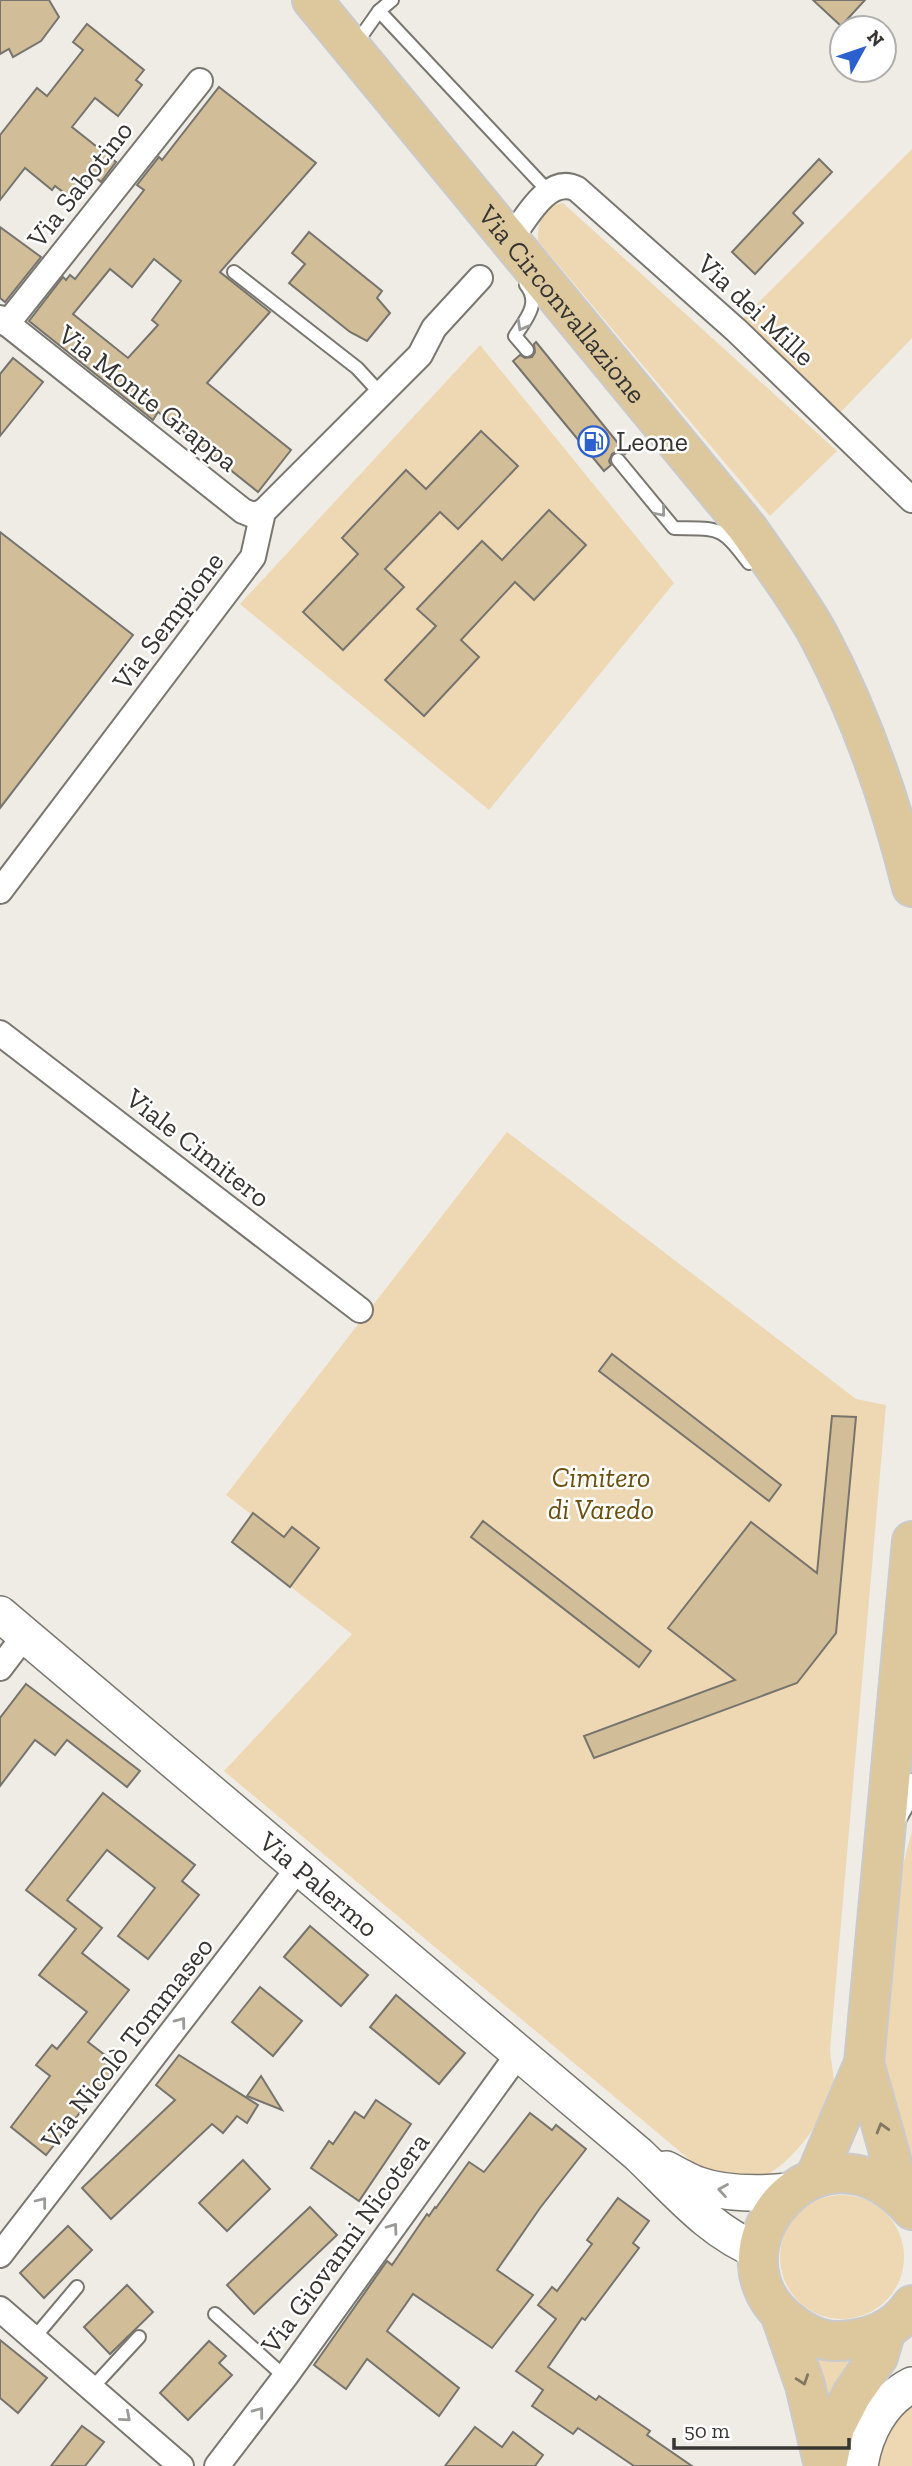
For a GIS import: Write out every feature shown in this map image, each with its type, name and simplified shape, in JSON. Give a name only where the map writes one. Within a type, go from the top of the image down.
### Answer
[{"type":"main road","name":"Via Circonvallazione","points":[[312,0],[402,108],[512,256],[748,529],[785,581],[875,764],[899,835],[912,887]]},
{"type":"main road","points":[[803,2185],[864,2063],[912,1541]]},
{"type":"main road","points":[[864,2063],[904,2202]]},
{"type":"main road","points":[[826,2466],[805,2385],[781,2315],[768,2296],[760,2274],[759,2251],[764,2228],[775,2208],[803,2185],[844,2173],[872,2179],[904,2202]]},
{"type":"main road","points":[[781,2315],[804,2333],[831,2341],[859,2340],[902,2321]]},
{"type":"main road","points":[[826,2466],[835,2427],[852,2394],[902,2321]]},
{"type":"street","name":"Via Sabotino","points":[[3,321],[200,81]]},
{"type":"street","name":"Via dei Mille","points":[[548,191],[563,186],[578,190],[736,330],[912,500]]},
{"type":"street","points":[[512,256],[548,191]]},
{"type":"street","points":[[263,512],[420,355],[434,328],[480,278]]},
{"type":"street","name":"Via Monte Grappa","points":[[3,321],[243,511],[253,515],[263,512]]},
{"type":"street","name":"Via Sempione","points":[[0,891],[253,557],[263,512]]},
{"type":"street","name":"Viale Cimitero","points":[[0,1033],[360,1310]]},
{"type":"street","points":[[0,1668],[13,1625]]},
{"type":"street","name":"Via Palermo","points":[[13,1625],[638,2154],[716,2227],[742,2245],[759,2251]]},
{"type":"street","points":[[887,1829],[912,1786]]},
{"type":"street","name":"Via Nicolò Tommaseo","points":[[0,2255],[300,1866]]},
{"type":"street","name":"Via Giovanni Nicotera","points":[[217,2466],[285,2377],[519,2053]]},
{"type":"street","name":"Via Palermo","points":[[638,2154],[697,2185],[731,2192],[762,2194],[803,2185]]},
{"type":"street","points":[[0,2309],[181,2466]]},
{"type":"street","points":[[860,2466],[876,2417],[897,2393],[912,2385]]},
{"type":"lane","points":[[352,48],[379,11],[392,0]]},
{"type":"lane","points":[[379,11],[548,191]]},
{"type":"lane","points":[[402,108],[417,145]]},
{"type":"lane","points":[[512,256],[532,293],[533,305],[516,336],[527,350]]},
{"type":"lane","points":[[234,272],[356,368],[381,394]]},
{"type":"lane","points":[[618,460],[674,527],[715,529],[729,537],[754,570]]},
{"type":"lane","points":[[34,2338],[77,2287]]},
{"type":"lane","points":[[215,2314],[285,2377]]},
{"type":"lane","points":[[92,2388],[139,2337]]},
{"type":"green space","points":[[912,149],[912,338],[837,416],[739,322]]},
{"type":"green space","points":[[563,203],[837,451],[770,516],[538,241],[542,216],[550,208]]},
{"type":"green space","points":[[480,345],[674,583],[489,810],[240,604]]},
{"type":"green space","name":"Cimitero di Varedo","points":[[507,1132],[856,1399],[886,1405],[830,2050],[834,2088],[823,2114],[795,2152],[775,2170],[759,2177],[701,2169],[224,1771],[352,1634],[232,1542],[252,1515],[226,1495]]},
{"type":"green space","points":[[912,1831],[912,2176],[878,2065],[890,1914]]},
{"type":"green space","points":[[842,2195],[866,2200],[886,2213],[899,2233],[904,2257],[899,2281],[886,2301],[866,2314],[842,2319],[818,2314],[798,2301],[785,2281],[780,2257],[785,2233],[798,2213],[818,2200]]},
{"type":"green space","points":[[808,2353],[855,2358],[830,2413]]},
{"type":"green space","points":[[912,2396],[912,2466],[871,2466],[875,2447]]},
{"type":"building","points":[[0,0],[49,0],[59,17],[41,41],[13,57],[9,49],[0,54]]},
{"type":"building","points":[[813,0],[865,0],[852,14],[828,14]]},
{"type":"building","points":[[87,24],[144,70],[136,80],[142,85],[118,116],[95,98],[72,127],[116,162],[101,182],[91,173],[71,198],[55,186],[52,190],[25,168],[0,200],[0,135],[37,88],[47,96],[83,50],[73,42]]},
{"type":"building","points":[[219,87],[316,163],[220,272],[270,312],[207,383],[291,450],[258,492],[158,412],[153,420],[29,321],[63,277],[66,280],[70,275],[75,279],[144,190],[137,185],[159,157],[162,160]],"holes":[[[154,259],[181,281],[152,320],[158,325],[128,358],[73,314],[110,269],[132,287]]]},
{"type":"building","points":[[819,159],[832,172],[793,213],[803,223],[755,274],[732,252]]},
{"type":"building","points":[[0,227],[41,257],[5,302],[0,298]]},
{"type":"building","points":[[309,232],[382,291],[377,298],[390,313],[367,341],[350,332],[289,283],[305,264],[292,253]]},
{"type":"building","points":[[536,342],[626,453],[617,451],[612,454],[609,461],[611,465],[604,471],[513,361],[520,355],[525,358],[532,357]]},
{"type":"building","points":[[13,358],[43,382],[0,436],[0,374]]},
{"type":"building","points":[[481,431],[518,466],[458,529],[440,512],[385,569],[404,587],[343,650],[303,612],[358,554],[342,538],[406,470],[426,489]]},
{"type":"building","points":[[549,510],[586,545],[534,600],[515,582],[461,640],[479,657],[424,716],[385,680],[436,626],[417,609],[482,541],[502,560]]},
{"type":"building","points":[[0,532],[133,635],[0,808]]},
{"type":"building","points":[[612,1354],[781,1485],[769,1501],[599,1371]]},
{"type":"building","points":[[832,1416],[856,1417],[836,1633],[797,1683],[594,1758],[584,1736],[735,1680],[668,1628],[751,1522],[817,1573]]},
{"type":"building","points":[[253,1513],[284,1537],[292,1527],[319,1548],[290,1587],[232,1542]]},
{"type":"building","points":[[483,1521],[651,1651],[639,1667],[471,1537]]},
{"type":"building","points":[[26,1684],[140,1771],[127,1787],[67,1740],[55,1755],[35,1740],[0,1786],[0,1718]]},
{"type":"building","points":[[103,1793],[195,1865],[182,1881],[199,1895],[148,1959],[118,1936],[155,1888],[107,1850],[67,1900],[102,1928],[82,1953],[129,1990],[88,2042],[118,2065],[46,2155],[11,2127],[50,2076],[36,2065],[52,2045],[57,2049],[87,2012],[39,1975],[76,1929],[26,1890]]},
{"type":"building","points":[[310,1926],[368,1975],[341,2006],[284,1957]]},
{"type":"building","points":[[260,1987],[302,2021],[273,2056],[232,2022]]},
{"type":"building","points":[[396,1995],[465,2053],[439,2084],[370,2027]]},
{"type":"building","points":[[179,2055],[258,2105],[247,2123],[237,2116],[223,2133],[212,2124],[111,2219],[82,2188],[175,2100],[156,2085]]},
{"type":"building","points":[[261,2076],[282,2110],[247,2096]]},
{"type":"building","points":[[376,2100],[411,2124],[359,2201],[311,2168],[329,2141],[333,2144],[355,2112],[364,2118]]},
{"type":"building","points":[[530,2113],[552,2130],[556,2125],[586,2149],[497,2270],[533,2295],[492,2348],[413,2294],[387,2331],[459,2388],[439,2416],[367,2359],[346,2389],[314,2365],[387,2261],[392,2265],[427,2214],[429,2216],[436,2208],[469,2162],[484,2172]]},
{"type":"building","points":[[243,2160],[270,2189],[227,2231],[199,2203]]},
{"type":"building","points":[[618,2198],[649,2221],[633,2243],[639,2248],[585,2320],[582,2318],[548,2367],[596,2400],[599,2396],[650,2431],[647,2435],[692,2466],[634,2466],[578,2428],[573,2434],[532,2406],[543,2390],[516,2371],[556,2319],[538,2305],[552,2287],[557,2291],[592,2244],[587,2240]]},
{"type":"building","points":[[310,2207],[337,2235],[254,2314],[227,2285]]},
{"type":"building","points":[[68,2226],[92,2250],[44,2298],[20,2273]]},
{"type":"building","points":[[127,2285],[153,2312],[110,2354],[84,2327]]},
{"type":"building","points":[[0,2340],[47,2378],[18,2413],[0,2398]]},
{"type":"building","points":[[209,2341],[226,2356],[219,2363],[232,2375],[188,2420],[160,2393]]},
{"type":"building","points":[[82,2426],[104,2442],[85,2466],[51,2466]]},
{"type":"building","points":[[475,2427],[502,2447],[513,2432],[543,2455],[535,2466],[445,2466]]},
{"type":"place","name":"Leone","points":[[593,441]]}]
